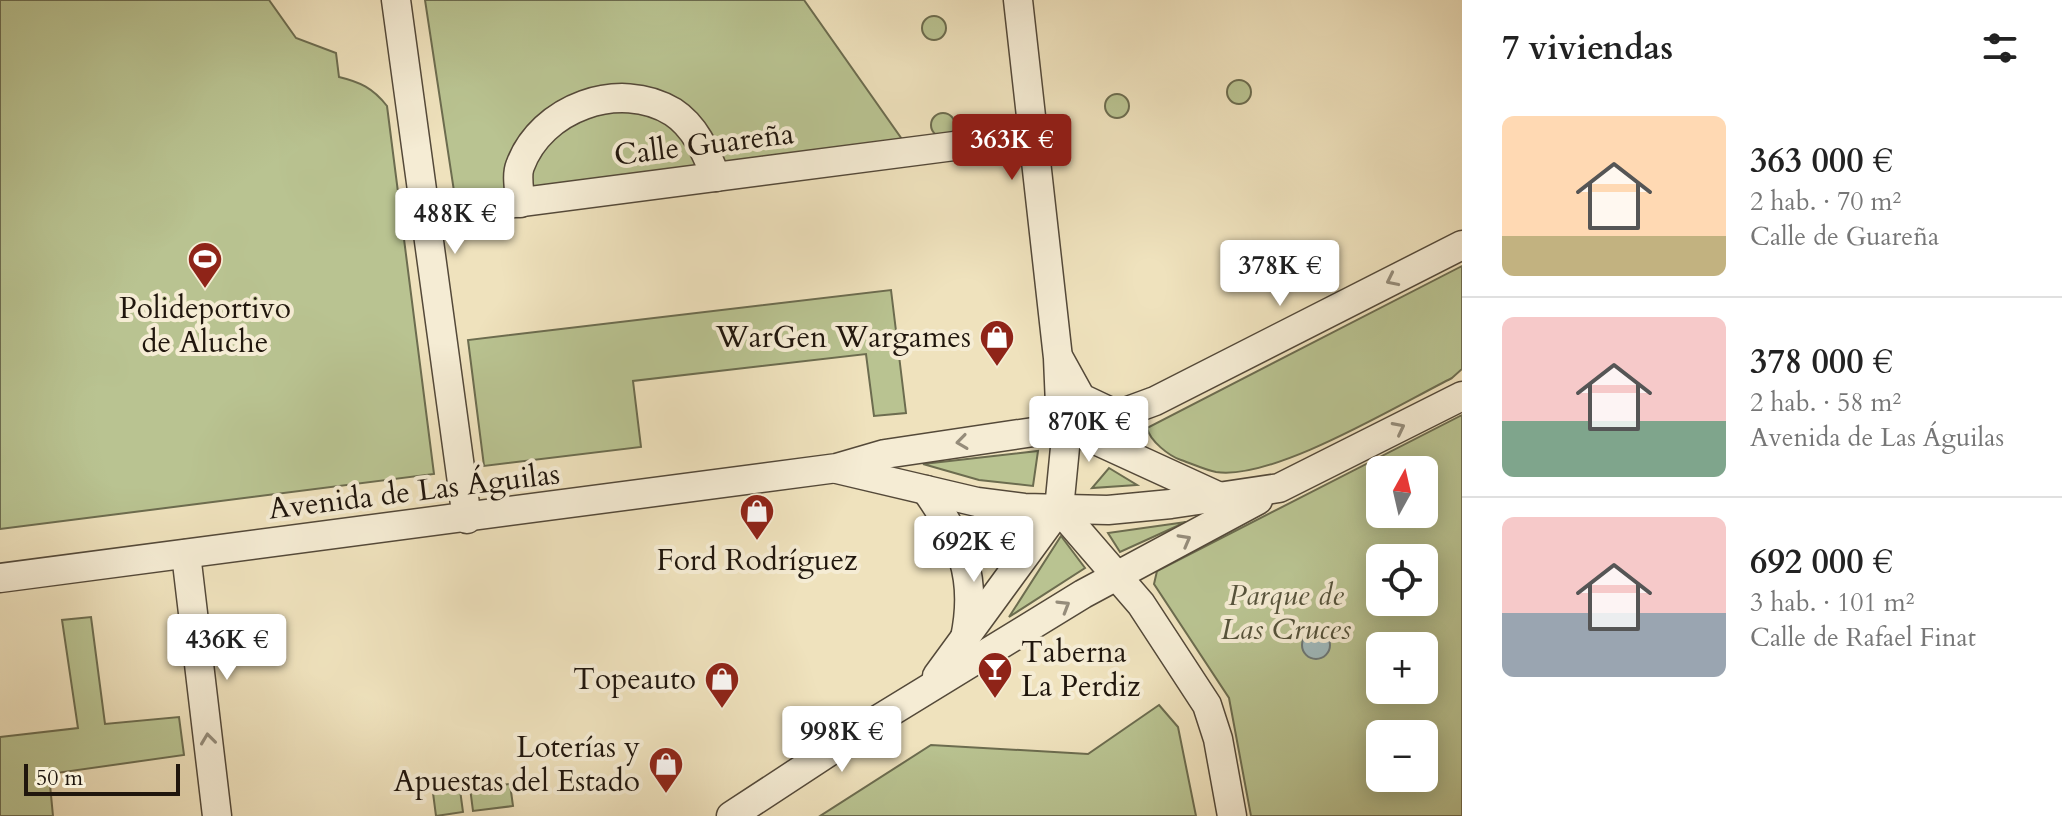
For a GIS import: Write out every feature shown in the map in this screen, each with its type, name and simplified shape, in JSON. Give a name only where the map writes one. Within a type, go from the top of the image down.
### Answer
[{"type":"street","points":[[396,0],[467,519]]},
{"type":"street","points":[[926,690],[965,641],[1059,509],[1067,427],[1060,405],[1058,358],[1018,0]]},
{"type":"street","points":[[520,203],[518,169],[535,138],[562,114],[605,98],[645,100],[674,113],[701,141],[716,177]]},
{"type":"street","name":"Calle Guareña","points":[[423,215],[993,141]]},
{"type":"street","name":"Avenida de Las Águilas","points":[[0,578],[837,468],[885,454],[1067,427],[1126,412],[1462,245]]},
{"type":"street","points":[[1058,358],[1081,398],[1126,412],[1131,454]]},
{"type":"street","name":"Avenida de Las Águilas","points":[[837,468],[977,502],[1059,509],[1108,510],[1222,498],[1279,488],[1462,396]]},
{"type":"street","points":[[1067,427],[1222,498]]},
{"type":"street","points":[[731,816],[926,690],[1117,577],[1279,488]]},
{"type":"street","points":[[926,490],[946,519],[965,559],[971,601],[965,641]]},
{"type":"street","points":[[1059,509],[1141,604],[1207,705],[1218,739],[1232,816]]},
{"type":"street","points":[[186,554],[217,816]]},
{"type":"green space","name":"Polideportivo de Aluche","points":[[0,0],[269,0],[296,38],[336,53],[339,77],[366,87],[382,100],[387,106],[434,474],[0,529]]},
{"type":"green space","points":[[425,0],[804,0],[911,152],[457,211]]},
{"type":"green space","points":[[929,16],[939,16],[946,23],[946,33],[939,40],[929,40],[922,33],[922,23]]},
{"type":"green space","points":[[1234,80],[1244,80],[1251,87],[1251,97],[1244,104],[1234,104],[1227,97],[1227,87]]},
{"type":"green space","points":[[1112,94],[1122,94],[1129,101],[1129,111],[1122,118],[1112,118],[1105,111],[1105,101]]},
{"type":"green space","points":[[943,113],[954,120],[955,125],[948,136],[943,137],[932,130],[931,125],[938,114]]},
{"type":"green space","points":[[1462,266],[1462,369],[1452,378],[1335,438],[1269,465],[1240,472],[1216,472],[1176,458],[1149,433],[1147,428]]},
{"type":"green space","points":[[891,290],[906,413],[874,416],[866,354],[633,381],[641,447],[484,466],[468,340]]},
{"type":"green space","name":"Parque de Las Cruces","points":[[1462,415],[1462,816],[1251,816],[1229,698],[1154,584],[1157,571],[1366,464],[1366,528],[1438,528],[1438,456],[1382,456]]},
{"type":"green space","points":[[1038,451],[1033,486],[979,480],[923,464]]},
{"type":"green space","points":[[1109,468],[1137,485],[1092,488]]},
{"type":"green space","points":[[1186,522],[1120,552],[1108,533]]},
{"type":"green space","points":[[975,527],[1007,532],[986,565]]},
{"type":"green space","points":[[1061,536],[1085,568],[1009,617]]},
{"type":"green space","points":[[91,617],[105,724],[179,717],[184,755],[49,774],[53,816],[0,816],[0,737],[78,728],[62,620]]},
{"type":"green space","points":[[1159,705],[1178,727],[1196,816],[820,816],[931,745],[1088,754]]},
{"type":"green space","points":[[510,784],[513,806],[473,811],[470,788]]},
{"type":"green space","points":[[460,790],[463,812],[436,816],[433,793]]},
{"type":"water","points":[[1316,631],[1326,635],[1330,645],[1326,655],[1316,659],[1306,655],[1302,645],[1306,635]]},
{"type":"place","name":"Polideportivo de Aluche","points":[[205,290]]},
{"type":"place","name":"WarGen Wargames","points":[[997,368]]},
{"type":"place","name":"Ford Rodríguez","points":[[757,542]]},
{"type":"place","name":"Taberna La Perdiz","points":[[995,700]]},
{"type":"place","name":"Topeauto","points":[[722,710]]},
{"type":"place","name":"Loterías y Apuestas del Estado","points":[[666,795]]}]
